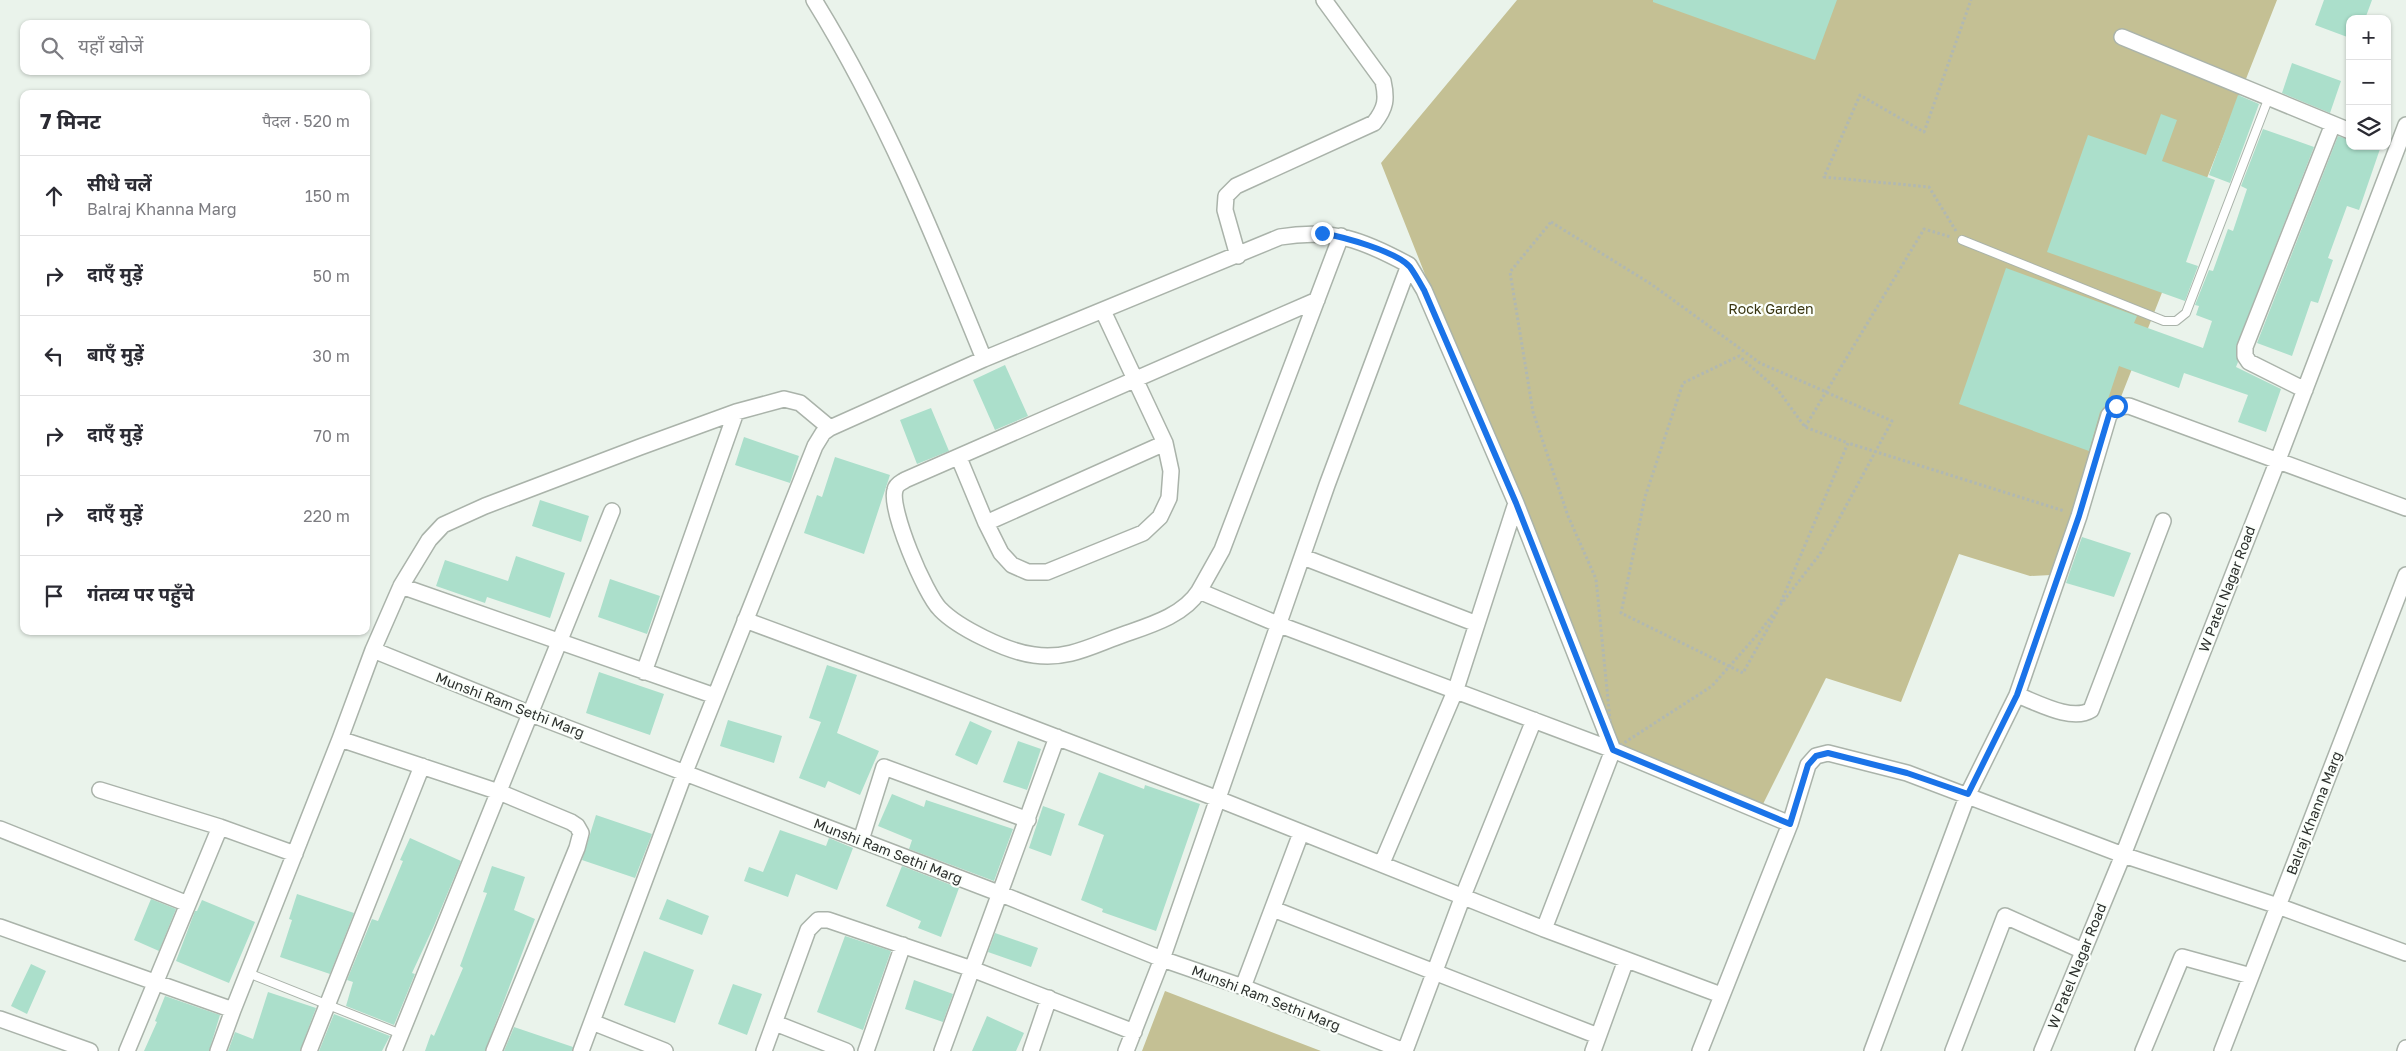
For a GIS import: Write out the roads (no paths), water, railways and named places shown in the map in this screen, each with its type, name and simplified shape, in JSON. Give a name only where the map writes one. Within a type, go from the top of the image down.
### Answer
[{"type":"street","points":[[814,0],[836,36],[884,126],[928,220],[984,359]]},
{"type":"street","points":[[1238,256],[1225,210],[1226,196],[1236,186],[1374,122],[1384,111],[1387,97],[1383,81],[1324,0]]},
{"type":"street","points":[[2122,37],[2346,129]]},
{"type":"street","points":[[2305,390],[2249,362],[2245,356],[2245,347],[2333,124]]},
{"type":"street","name":"W Patel Nagar Road","points":[[2042,1051],[2123,855],[2278,460],[2392,148],[2406,125]]},
{"type":"street","points":[[581,1051],[685,772],[815,446],[823,433],[830,428],[984,359],[1238,256],[1280,237],[1322,233],[1341,236],[1377,248],[1409,265],[1424,290],[1516,503],[1613,750],[1544,929]]},
{"type":"street","points":[[1316,300],[1135,378],[897,485],[894,498],[914,564],[934,600],[951,618],[994,643],[1020,653],[1066,656],[1156,623],[1192,602],[1222,550],[1341,236]]},
{"type":"street","points":[[1126,1051],[1162,959],[1303,557],[1409,265]]},
{"type":"street","points":[[959,458],[986,523],[1001,553],[1012,565],[1028,572],[1047,572],[1143,533],[1160,517],[1169,498],[1171,471],[1165,443],[1103,311]]},
{"type":"street","points":[[218,1051],[373,650],[401,586],[429,540],[443,525],[640,446],[736,412],[784,399],[793,400],[830,428]]},
{"type":"street","points":[[1872,1051],[1968,794],[2017,695],[2079,516],[2109,415],[2116,406],[2129,406],[2406,508]]},
{"type":"street","points":[[644,672],[736,412]]},
{"type":"street","points":[[986,523],[1165,443]]},
{"type":"street","points":[[1382,863],[1456,689],[1516,503]]},
{"type":"street","points":[[394,1051],[612,511]]},
{"type":"street","points":[[2017,695],[2073,716],[2083,715],[2091,710],[2163,521]]},
{"type":"street","points":[[1303,557],[1477,624]]},
{"type":"street","name":"Balraj Khanna Marg","points":[[2222,1051],[2406,575]]},
{"type":"street","points":[[401,586],[559,643],[716,696]]},
{"type":"street","points":[[1199,591],[1280,625],[1456,689],[1613,750],[1790,824]]},
{"type":"street","points":[[745,620],[1218,798],[1544,929],[1720,995]]},
{"type":"street","name":"Munshi Ram Sethi Marg","points":[[373,650],[531,714],[1001,894],[1162,959],[1243,986],[1405,1051]]},
{"type":"street","points":[[1405,1051],[1463,896],[1534,720]]},
{"type":"street","points":[[942,1051],[1058,737]]},
{"type":"street","points":[[340,739],[499,792],[571,822],[577,826],[581,833],[577,848],[494,1051]]},
{"type":"street","points":[[1700,1051],[1720,995],[1790,824],[1808,765],[1816,756],[1828,753],[1907,773],[1968,794],[2123,855],[2278,906],[2406,953]]},
{"type":"street","points":[[309,1051],[422,766]]},
{"type":"street","points":[[861,840],[884,768],[1028,820]]},
{"type":"street","points":[[100,790],[220,827],[295,854]]},
{"type":"street","points":[[127,1051],[154,982],[220,827]]},
{"type":"street","points":[[0,829],[188,904]]},
{"type":"street","points":[[1243,986],[1301,832]]},
{"type":"street","points":[[1273,909],[1598,1036]]},
{"type":"street","points":[[1952,1051],[2004,916],[2083,951]]},
{"type":"street","points":[[764,1051],[808,930],[818,920],[828,920],[972,969],[1134,1032]]},
{"type":"street","points":[[0,928],[233,1010]]},
{"type":"street","points":[[866,1051],[903,945]]},
{"type":"street","points":[[2143,1051],[2182,957],[2251,976]]},
{"type":"street","points":[[1593,1051],[1626,960]]},
{"type":"street","points":[[1032,1051],[1049,998]]},
{"type":"street","points":[[0,1019],[90,1051]]},
{"type":"street","points":[[592,1022],[666,1051]]},
{"type":"street","points":[[775,1023],[846,1051]]},
{"type":"lane","points":[[1962,240],[2164,321],[2176,321],[2186,313],[2269,97]]},
{"type":"lane","points":[[248,973],[401,1034]]},
{"type":"park label","name":"Rock Garden","points":[[1771,309]]}]
